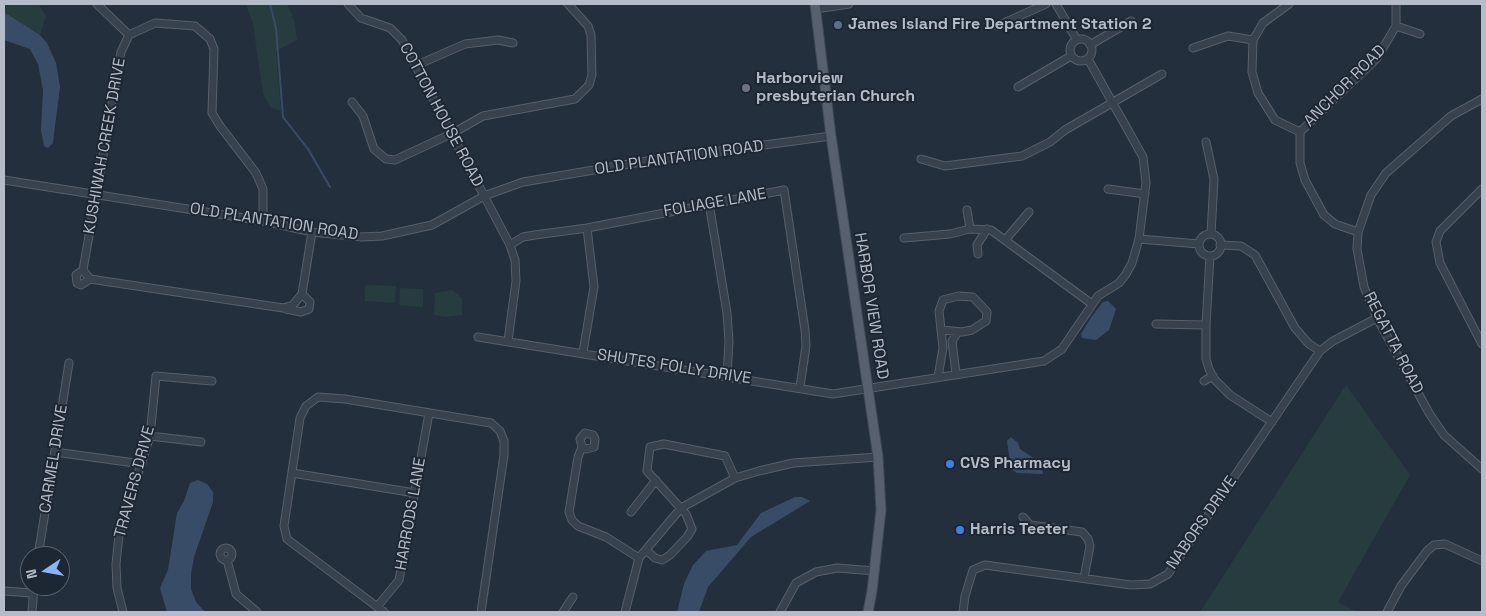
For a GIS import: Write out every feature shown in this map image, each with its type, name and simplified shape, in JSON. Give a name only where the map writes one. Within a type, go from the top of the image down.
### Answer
[{"type":"main road","name":"HARBOR VIEW ROAD","points":[[815,7],[831,136],[878,457],[881,510],[875,571],[868,612]]},
{"type":"street","points":[[97,4],[129,35]]},
{"type":"street","name":"COTTON HOUSE ROAD","points":[[348,4],[361,18],[390,28],[397,33],[417,65],[510,245],[516,281],[508,341]]},
{"type":"street","points":[[352,102],[363,116],[374,149],[386,159],[405,157],[483,116],[575,99],[583,93],[592,76],[590,35],[588,26],[568,4]]},
{"type":"street","points":[[815,7],[849,4]]},
{"type":"street","points":[[997,26],[1046,4]]},
{"type":"street","points":[[1056,4],[1077,40]]},
{"type":"street","points":[[1289,4],[1263,23],[1252,40],[1252,72],[1258,92],[1275,120],[1300,132]]},
{"type":"street","points":[[1396,4],[1396,26],[1420,34]]},
{"type":"street","points":[[1090,45],[1131,21]]},
{"type":"street","name":"KUSHIWAH CREEK DRIVE","points":[[263,221],[263,189],[256,173],[220,126],[212,112],[214,49],[210,39],[195,26],[155,23],[129,35],[121,52],[86,274],[283,308]]},
{"type":"street","name":"ANCHOR ROAD","points":[[1358,232],[1335,224],[1324,215],[1305,180],[1300,163],[1300,132],[1377,58],[1396,26]]},
{"type":"street","points":[[1193,48],[1228,36],[1252,40]]},
{"type":"street","points":[[1082,39],[1090,45],[1092,50],[1088,59],[1077,61],[1071,56],[1070,48],[1077,40],[1082,39]]},
{"type":"street","points":[[417,65],[465,44],[498,40],[513,43]]},
{"type":"street","points":[[1018,87],[1071,56]]},
{"type":"street","name":"SHUTES FOLLY DRIVE","points":[[478,337],[583,352],[833,394],[1044,361],[1062,349],[1098,296],[1119,283],[1132,263],[1139,239],[1146,174],[1143,157],[1088,59]]},
{"type":"street","points":[[921,159],[945,166],[1022,156],[1050,142],[1065,130],[1162,74]]},
{"type":"street","name":"REGATTA ROAD","points":[[1482,99],[1451,116],[1386,173],[1372,195],[1358,232],[1358,265],[1364,287],[1377,318],[1429,413],[1444,435],[1482,469]]},
{"type":"street","name":"OLD PLANTATION ROAD","points":[[4,180],[98,193],[263,221],[312,232],[362,237],[382,236],[432,225],[484,196],[532,180],[653,160],[831,136]]},
{"type":"street","points":[[1206,142],[1217,179],[1211,234]]},
{"type":"street","points":[[1108,189],[1145,194]]},
{"type":"street","points":[[1482,189],[1440,231],[1436,242],[1440,263],[1482,344]]},
{"type":"street","name":"FOLIAGE LANE","points":[[510,245],[523,237],[587,228],[784,190],[805,330],[806,346],[800,388]]},
{"type":"street","points":[[709,203],[730,341],[727,376]]},
{"type":"street","points":[[967,210],[970,228]]},
{"type":"street","points":[[1006,239],[1029,212]]},
{"type":"street","points":[[583,352],[594,287],[587,228]]},
{"type":"street","points":[[904,238],[950,234],[970,228],[987,229],[1006,239],[1092,304]]},
{"type":"street","points":[[978,254],[977,245],[987,229]]},
{"type":"street","points":[[283,308],[292,306],[302,294],[312,232]]},
{"type":"street","points":[[1199,244],[1203,237],[1211,234]]},
{"type":"street","points":[[1199,244],[1202,252],[1210,256],[1216,254],[1220,245],[1218,238],[1211,234]]},
{"type":"street","points":[[1139,239],[1199,244]]},
{"type":"street","points":[[1220,245],[1241,246],[1255,256],[1298,332],[1308,344],[1320,352]]},
{"type":"street","points":[[1210,256],[1206,359],[1213,376],[1230,394],[1272,422]]},
{"type":"street","points":[[283,308],[300,312],[309,309],[310,302],[302,294]]},
{"type":"street","points":[[938,377],[943,348],[939,311],[943,300],[958,296],[973,297],[987,312],[986,321],[972,330],[958,332],[942,330]]},
{"type":"street","name":"NABORS DRIVE","points":[[963,612],[968,582],[973,570],[984,565],[1131,585],[1150,584],[1168,574],[1320,352],[1334,340],[1377,318]]},
{"type":"street","points":[[1156,324],[1206,325]]},
{"type":"street","points":[[956,374],[952,341],[958,332]]},
{"type":"street","name":"CARMEL DRIVE","points":[[40,546],[68,363]]},
{"type":"street","name":"TRAVERS DRIVE","points":[[124,612],[117,588],[116,564],[119,535],[150,436],[156,376],[212,380]]},
{"type":"street","points":[[1204,380],[1213,376]]},
{"type":"street","points":[[384,612],[287,539],[284,526],[300,418],[306,406],[318,398],[345,399],[491,423],[500,431],[504,441],[481,612]]},
{"type":"street","name":"HARRODS LANE","points":[[377,608],[400,580],[429,413]]},
{"type":"street","points":[[150,436],[201,442]]},
{"type":"street","points":[[646,550],[655,558],[662,560],[670,555],[687,538],[692,529],[690,520],[681,508],[647,471],[650,447],[664,444],[725,456],[735,478]]},
{"type":"street","points":[[582,447],[578,457],[569,512],[572,520],[578,526],[606,537],[639,558]]},
{"type":"street","points":[[55,452],[142,464]]},
{"type":"street","points":[[625,612],[639,558],[681,508],[735,478],[793,463],[878,457]]},
{"type":"street","points":[[292,473],[415,493]]},
{"type":"street","points":[[631,512],[656,480]]},
{"type":"street","points":[[1024,517],[1030,525],[1082,532],[1088,539],[1090,546],[1084,578]]},
{"type":"street","points":[[1386,612],[1401,586],[1427,551],[1434,545],[1445,544],[1482,561]]},
{"type":"street","points":[[227,560],[236,594],[256,612]]},
{"type":"street","points":[[780,612],[796,583],[816,572],[837,568],[875,571]]},
{"type":"street","points":[[4,591],[20,590]]},
{"type":"street","points":[[32,612],[33,596]]},
{"type":"street","points":[[563,612],[573,597]]},
{"type":"green space","points":[[4,4],[39,5],[46,16],[40,35],[4,12]]},
{"type":"green space","points":[[246,4],[287,4],[294,20],[297,40],[276,51],[281,111],[271,107],[263,94],[253,24]]},
{"type":"green space","points":[[365,285],[396,286],[395,303],[365,301]]},
{"type":"green space","points":[[400,288],[423,289],[423,307],[399,305]]},
{"type":"green space","points":[[452,290],[462,298],[462,315],[445,317],[434,315],[435,293]]},
{"type":"green space","points":[[1346,385],[1410,475],[1338,602],[1357,612],[1200,612]]},
{"type":"water","points":[[4,12],[40,35],[47,43],[56,63],[60,87],[53,143],[48,148],[44,146],[41,130],[43,90],[38,64],[30,49],[4,40]]},
{"type":"water","points":[[1108,301],[1116,309],[1109,330],[1096,340],[1082,338],[1081,334],[1092,316],[1103,302]]},
{"type":"water","points":[[1011,437],[1018,443],[1020,449],[1041,463],[1043,474],[1017,473],[1011,469],[1007,441]]},
{"type":"water","points":[[198,480],[207,484],[213,492],[213,502],[194,557],[191,574],[191,589],[196,602],[205,612],[167,612],[160,588],[168,570],[177,513],[184,501],[190,483]]},
{"type":"water","points":[[795,497],[802,497],[810,501],[751,537],[708,587],[699,612],[677,612],[684,584],[693,565],[706,551],[737,545],[761,513]]},
{"type":"waterway","points":[[270,4],[276,28],[283,117],[308,149],[330,187]]},
{"type":"place","name":"James Island Fire Department Station 2","points":[[838,25]]},
{"type":"place","name":"Harborview presbyterian Church","points":[[746,88]]},
{"type":"place","name":"CVS Pharmacy","points":[[950,464]]},
{"type":"place","name":"Harris Teeter","points":[[960,530]]}]
